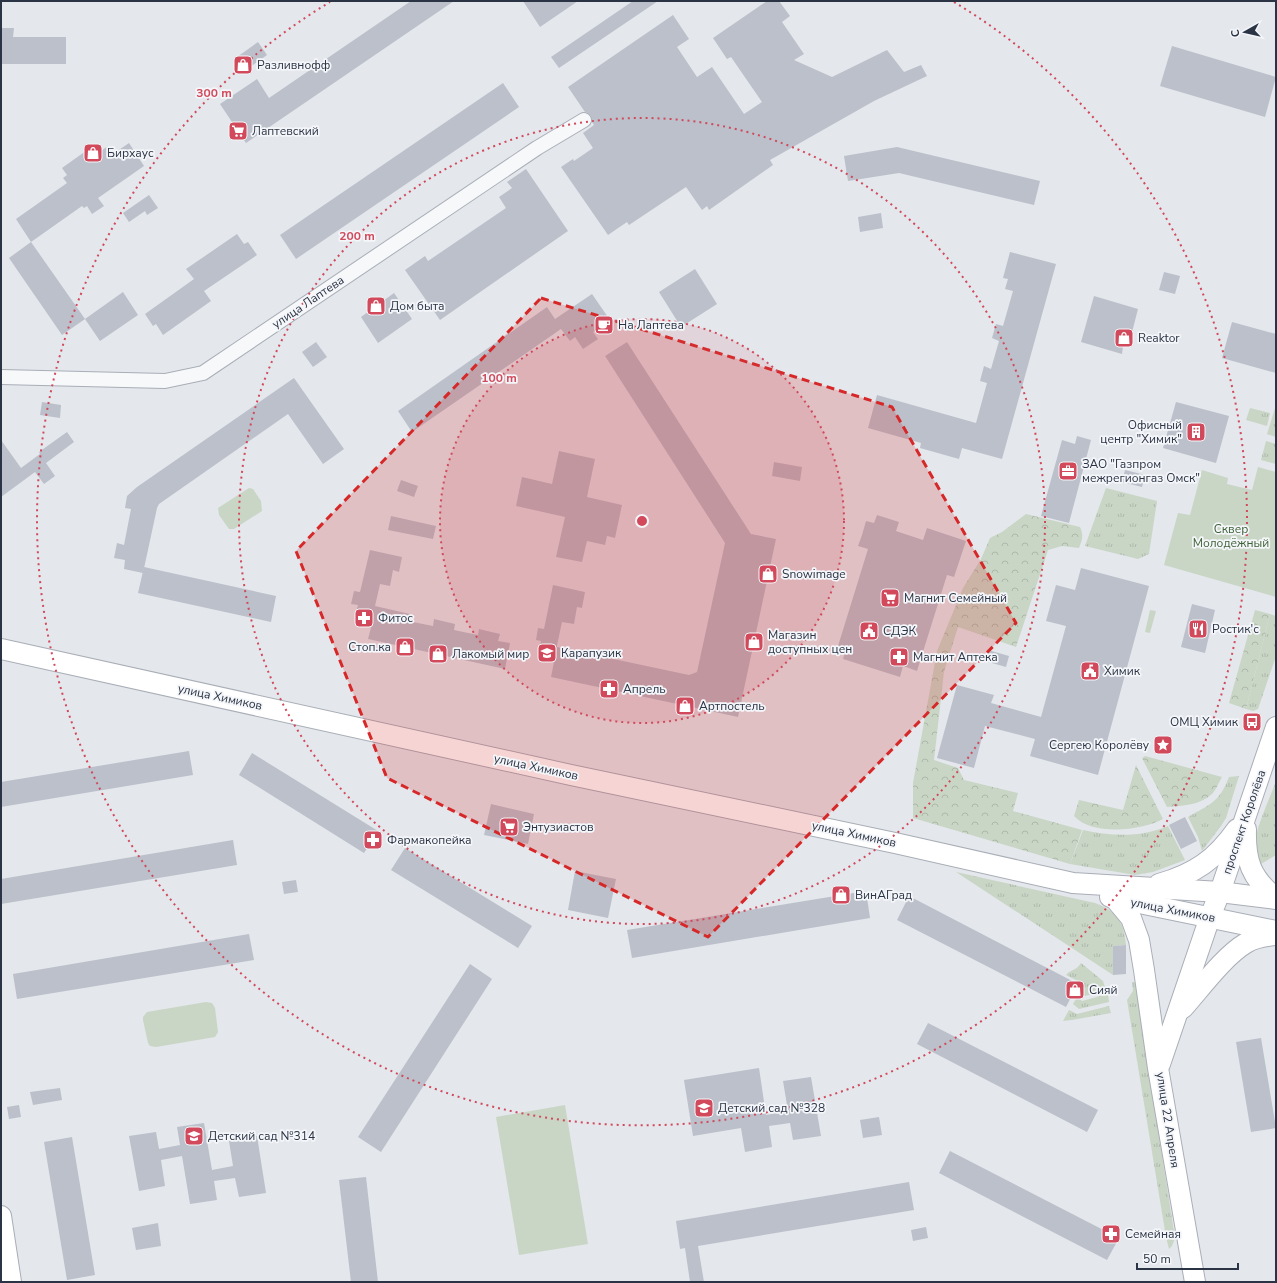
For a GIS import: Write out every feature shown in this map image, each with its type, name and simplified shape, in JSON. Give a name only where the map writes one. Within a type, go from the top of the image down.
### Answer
[{"type":"main road","name":"улица Химиков","points":[[1,649],[571,775],[890,842],[1073,883],[1115,899],[1276,931]]},
{"type":"main road","name":"проспект Королёва","points":[[1210,917],[1220,892],[1276,727]]},
{"type":"main road","points":[[1142,887],[1170,881],[1193,872],[1209,861],[1222,849],[1246,817]]},
{"type":"main road","points":[[1246,817],[1246,848],[1251,871],[1259,882],[1276,899]]},
{"type":"main road","name":"улица Химиков","points":[[1073,883],[1220,892],[1276,899]]},
{"type":"main road","points":[[1115,899],[1131,918],[1139,940],[1158,1068]]},
{"type":"main road","name":"улица 22 Апреля","points":[[1195,1282],[1158,1068],[1210,917]]},
{"type":"main road","points":[[1176,1016],[1233,952],[1247,942],[1260,937],[1276,935]]},
{"type":"main road","points":[[1,1216],[11,1282]]},
{"type":"street","name":"улица Лаптева","points":[[1,377],[165,381],[203,373],[537,148],[584,120]]},
{"type":"highlighted area","points":[[541,298],[892,407],[1016,623],[708,937],[387,778],[296,551]]},
{"type":"green space","points":[[1276,405],[1276,437],[1267,434]]},
{"type":"green space","points":[[1250,408],[1270,413],[1267,426],[1246,420]]},
{"type":"green space","points":[[1266,441],[1276,444],[1276,464],[1261,460]]},
{"type":"green space","name":"Сквер Молодёжный","points":[[1258,467],[1276,472],[1276,597],[1164,565],[1178,513],[1190,515],[1202,470],[1228,478],[1227,484],[1252,490]]},
{"type":"green space","points":[[249,488],[253,489],[261,501],[262,511],[234,529],[229,529],[219,515],[218,508]]},
{"type":"green space","points":[[1106,488],[1157,501],[1149,554],[1138,559],[1085,546]]},
{"type":"green space","points":[[1026,514],[1080,527],[1082,540],[1079,548],[1062,546],[1048,550],[1016,647],[958,627],[944,672],[934,760],[958,768],[964,780],[1018,793],[1013,811],[1082,830],[1070,864],[913,818],[913,783],[937,651],[963,588],[981,559],[990,538],[1002,532]]},
{"type":"green space","points":[[1150,610],[1156,611],[1150,633],[1145,632]]},
{"type":"green space","points":[[1255,610],[1270,614],[1246,709],[1229,703]]},
{"type":"green space","points":[[1270,614],[1276,616],[1276,656],[1258,709],[1253,711],[1246,709]]},
{"type":"green space","points":[[1145,756],[1222,777],[1212,794],[1202,801],[1167,807],[1142,758]]},
{"type":"green space","points":[[1136,765],[1163,819],[1154,823],[1130,829],[1117,830],[1092,827],[1074,816],[1079,800],[1123,810]]},
{"type":"green space","points":[[1239,776],[1226,818],[1202,851],[1198,837],[1188,817],[1213,802],[1225,786],[1229,777]]},
{"type":"green space","points":[[1276,781],[1276,855],[1261,864],[1256,849],[1256,836]]},
{"type":"green space","points":[[1168,826],[1185,860],[1153,872],[1135,875],[1070,864],[1083,830],[1104,834],[1126,835],[1147,833]]},
{"type":"green space","points":[[956,872],[1103,906],[1118,918],[1125,937],[1126,945],[1113,946],[1113,975]]},
{"type":"green space","points":[[1081,963],[1103,981],[1106,990],[1085,996],[1078,991],[1082,983],[1066,975]]},
{"type":"green space","points":[[1132,982],[1135,982],[1175,1238],[1169,1249],[1127,1000],[1133,991]]},
{"type":"green space","points":[[1108,994],[1109,1002],[1079,1009],[1073,1004],[1077,997],[1082,1001]]},
{"type":"green space","points":[[206,1002],[212,1003],[215,1008],[218,1032],[215,1037],[156,1047],[150,1046],[143,1020],[143,1017],[147,1012]]},
{"type":"green space","points":[[1109,1006],[1111,1013],[1063,1021],[1069,1010],[1077,1014]]},
{"type":"green space","points":[[565,1105],[588,1244],[519,1255],[496,1117]]},
{"type":"building","points":[[411,1],[454,1],[246,143],[220,104],[257,79],[269,98]]},
{"type":"building","points":[[523,1],[578,1],[540,27]]},
{"type":"building","points":[[633,1],[658,1],[559,68],[551,57]]},
{"type":"building","points":[[767,1],[779,1],[790,16],[782,22],[804,54],[794,60],[832,77],[887,50],[904,72],[921,65],[927,76],[874,101],[770,160],[773,165],[709,210],[707,206],[702,210],[686,187],[629,225],[627,222],[608,235],[561,167],[573,159],[574,161],[593,148],[583,133],[594,125],[591,116],[585,112],[568,87],[673,15],[689,39],[677,47],[697,77],[712,67],[744,114],[762,102],[731,57],[727,59],[713,38]]},
{"type":"building","points":[[1,28],[14,28],[13,37],[66,37],[66,64],[1,64]]},
{"type":"building","points":[[258,42],[267,55],[246,70],[237,57]]},
{"type":"building","points":[[1172,46],[1276,77],[1265,117],[1160,86]]},
{"type":"building","points":[[503,83],[519,107],[296,259],[280,235]]},
{"type":"building","points":[[129,143],[144,166],[98,198],[104,206],[92,214],[87,206],[84,208],[82,206],[31,242],[16,219],[67,183],[63,178],[67,175],[62,168],[90,148],[95,155],[108,146],[113,154]]},
{"type":"building","points":[[897,147],[1040,181],[1034,205],[899,173],[848,181],[844,156]]},
{"type":"building","points":[[526,169],[568,231],[440,320],[405,270],[425,256],[428,261],[506,208],[499,197],[512,188],[507,182]]},
{"type":"building","points":[[149,195],[158,208],[147,215],[145,211],[129,222],[123,213]]},
{"type":"building","points":[[881,213],[883,228],[860,232],[858,217]]},
{"type":"building","points":[[237,234],[244,244],[248,242],[257,255],[204,291],[211,301],[163,335],[156,324],[153,326],[145,314],[194,279],[186,269]]},
{"type":"building","points":[[31,242],[85,319],[62,335],[9,258]]},
{"type":"building","points":[[1010,252],[1056,264],[1002,459],[962,448],[959,459],[920,448],[921,443],[868,428],[877,395],[976,423],[987,383],[980,381],[984,366],[991,369],[999,341],[992,338],[996,324],[1003,326],[1013,291],[1005,289],[1008,279],[1003,278]]},
{"type":"building","points":[[695,269],[717,304],[681,327],[659,292]]},
{"type":"building","points":[[1164,272],[1180,276],[1175,294],[1159,290]]},
{"type":"building","points":[[123,292],[138,315],[100,341],[85,319]]},
{"type":"building","points":[[394,293],[412,319],[378,343],[361,317]]},
{"type":"building","points":[[592,294],[610,320],[593,332],[598,339],[583,349],[575,337],[570,341],[561,329],[412,432],[398,411],[547,307],[555,319]]},
{"type":"building","points":[[1094,296],[1138,309],[1130,340],[1124,338],[1122,354],[1081,342]]},
{"type":"building","points":[[1232,322],[1276,334],[1276,373],[1222,358]]},
{"type":"building","points":[[316,342],[327,357],[313,367],[302,352]]},
{"type":"building","points":[[627,342],[751,534],[776,539],[738,717],[551,677],[557,647],[689,675],[697,672],[725,543],[605,356]]},
{"type":"building","points":[[294,378],[344,449],[323,464],[288,414],[159,504],[143,573],[124,569],[125,560],[114,558],[117,543],[124,545],[131,509],[125,508],[127,496],[137,487]]},
{"type":"building","points":[[42,402],[61,405],[60,418],[40,415]]},
{"type":"building","name":"Офисный центр \"Химик\"","points":[[1176,402],[1229,416],[1216,463],[1163,448]]},
{"type":"building","points":[[67,432],[74,442],[46,463],[55,476],[44,484],[35,472],[1,497],[1,440],[21,468],[40,454],[39,452]]},
{"type":"building","name":"ЗАО \"Газпром межрегионгаз Омск\"","points":[[1077,436],[1091,440],[1069,523],[1041,516],[1062,440],[1075,444]]},
{"type":"building","points":[[559,451],[595,459],[587,497],[622,505],[615,538],[607,536],[605,545],[587,541],[582,562],[556,557],[565,517],[516,506],[522,477],[552,484]]},
{"type":"building","points":[[774,462],[802,467],[800,481],[772,476]]},
{"type":"building","points":[[1125,470],[1145,475],[1142,487],[1122,482]]},
{"type":"building","points":[[401,480],[418,486],[414,497],[397,491]]},
{"type":"building","points":[[877,515],[899,522],[896,531],[923,540],[927,528],[966,541],[954,577],[947,575],[917,671],[903,666],[900,677],[843,659],[846,649],[838,646],[868,549],[858,546],[866,521],[874,523]]},
{"type":"building","points":[[391,516],[436,526],[433,539],[388,530]]},
{"type":"building","points":[[370,550],[402,557],[399,572],[393,570],[390,586],[380,584],[375,606],[410,614],[408,621],[433,626],[434,619],[455,624],[454,630],[478,635],[479,629],[500,634],[498,641],[510,643],[505,669],[368,639],[373,620],[355,616],[358,605],[351,604],[354,591],[360,592]]},
{"type":"building","points":[[144,567],[276,596],[271,622],[138,593]]},
{"type":"building","name":"Химик","points":[[1081,568],[1149,586],[1098,775],[1030,756],[1035,739],[985,726],[974,768],[937,758],[957,685],[994,695],[991,703],[1041,717],[1066,626],[1046,621],[1056,585],[1075,590]]},
{"type":"building","points":[[553,585],[585,592],[582,608],[577,607],[574,624],[562,622],[555,655],[539,652],[541,641],[536,640],[538,628],[544,629]]},
{"type":"building","name":"Ростик'с","points":[[1192,604],[1215,610],[1205,653],[1181,647]]},
{"type":"building","points":[[988,650],[1009,656],[1006,667],[985,661]]},
{"type":"building","points":[[189,751],[193,775],[1,807],[1,782]]},
{"type":"building","points":[[252,753],[378,831],[364,853],[239,775]]},
{"type":"building","name":"Энтузиастов","points":[[491,804],[534,814],[528,844],[484,835]]},
{"type":"building","points":[[1185,817],[1197,841],[1181,849],[1169,825]]},
{"type":"building","points":[[233,840],[237,865],[1,904],[1,879]]},
{"type":"building","points":[[405,848],[532,926],[518,948],[391,870]]},
{"type":"building","points":[[575,871],[616,879],[608,918],[568,910]]},
{"type":"building","points":[[296,880],[298,892],[284,894],[282,882]]},
{"type":"building","points":[[866,891],[870,918],[632,958],[627,930]]},
{"type":"building","points":[[909,896],[1078,984],[1066,1007],[897,920]]},
{"type":"building","points":[[249,934],[254,960],[17,999],[13,974]]},
{"type":"building","points":[[1126,945],[1126,974],[1113,975],[1113,946]]},
{"type":"building","points":[[470,964],[492,979],[381,1152],[358,1137]]},
{"type":"building","points":[[928,1023],[1098,1110],[1087,1132],[917,1044]]},
{"type":"building","points":[[1261,1038],[1276,1128],[1251,1132],[1236,1042]]},
{"type":"building","name":"Детский сад №328","points":[[759,1068],[766,1115],[788,1111],[783,1081],[811,1077],[821,1136],[793,1140],[790,1123],[769,1126],[772,1147],[745,1152],[741,1128],[693,1136],[684,1080]]},
{"type":"building","points":[[60,1088],[62,1100],[33,1105],[30,1092]]},
{"type":"building","points":[[19,1105],[21,1117],[9,1119],[7,1107]]},
{"type":"building","points":[[879,1117],[882,1135],[863,1138],[860,1120]]},
{"type":"building","points":[[204,1123],[212,1170],[233,1166],[229,1141],[257,1136],[266,1193],[239,1197],[235,1178],[214,1181],[217,1200],[190,1204],[182,1156],[161,1160],[165,1186],[139,1191],[129,1136],[156,1132],[159,1149],[180,1145],[177,1127]]},
{"type":"building","points":[[72,1137],[95,1275],[67,1280],[44,1142]]},
{"type":"building","points":[[950,1151],[1119,1238],[1107,1260],[939,1173]]},
{"type":"building","points":[[366,1177],[378,1282],[351,1282],[339,1180]]},
{"type":"building","points":[[909,1182],[914,1210],[698,1246],[704,1282],[690,1282],[685,1248],[680,1249],[676,1221]]},
{"type":"building","points":[[158,1223],[161,1246],[136,1250],[132,1228]]},
{"type":"building","points":[[926,1227],[928,1238],[913,1241],[911,1230]]},
{"type":"place","name":"Разливнофф","points":[[243,65]]},
{"type":"place","name":"Лаптевский","points":[[238,131]]},
{"type":"place","name":"Бирхаус","points":[[93,153]]},
{"type":"place","name":"Дом быта","points":[[376,306]]},
{"type":"place","name":"На Лаптева","points":[[604,325]]},
{"type":"place","name":"Reaktor","points":[[1124,338]]},
{"type":"place","name":"Офисный центр \"Химик\"","points":[[1196,432]]},
{"type":"place","name":"ЗАО \"Газпром межрегионгаз Омск\"","points":[[1068,471]]},
{"type":"place","name":"Snowimage","points":[[768,574]]},
{"type":"place","name":"Магнит Семейный","points":[[890,598]]},
{"type":"place","name":"Фитос","points":[[364,618]]},
{"type":"place","name":"Ростик'с","points":[[1198,629]]},
{"type":"place","name":"СДЭК","points":[[869,631]]},
{"type":"place","name":"Магазин доступных цен","points":[[754,642]]},
{"type":"place","name":"Стоп.ка","points":[[405,647]]},
{"type":"place","name":"Карапузик","points":[[547,653]]},
{"type":"place","name":"Лакомый мир","points":[[438,654]]},
{"type":"place","name":"Магнит Аптека","points":[[899,657]]},
{"type":"place","name":"Химик","points":[[1090,671]]},
{"type":"place","name":"Апрель","points":[[609,689]]},
{"type":"place","name":"Артпостель","points":[[685,706]]},
{"type":"place","name":"ОМЦ Химик","points":[[1252,722]]},
{"type":"place","name":"Сергею Королёву","points":[[1163,745]]},
{"type":"place","name":"Энтузиастов","points":[[509,827]]},
{"type":"place","name":"Фармакопейка","points":[[373,840]]},
{"type":"place","name":"ВинАГрад","points":[[841,895]]},
{"type":"place","name":"Сияй","points":[[1075,990]]},
{"type":"place","name":"Детский сад №328","points":[[704,1108]]},
{"type":"place","name":"Детский сад №314","points":[[194,1136]]},
{"type":"place","name":"Семейная","points":[[1111,1234]]}]
